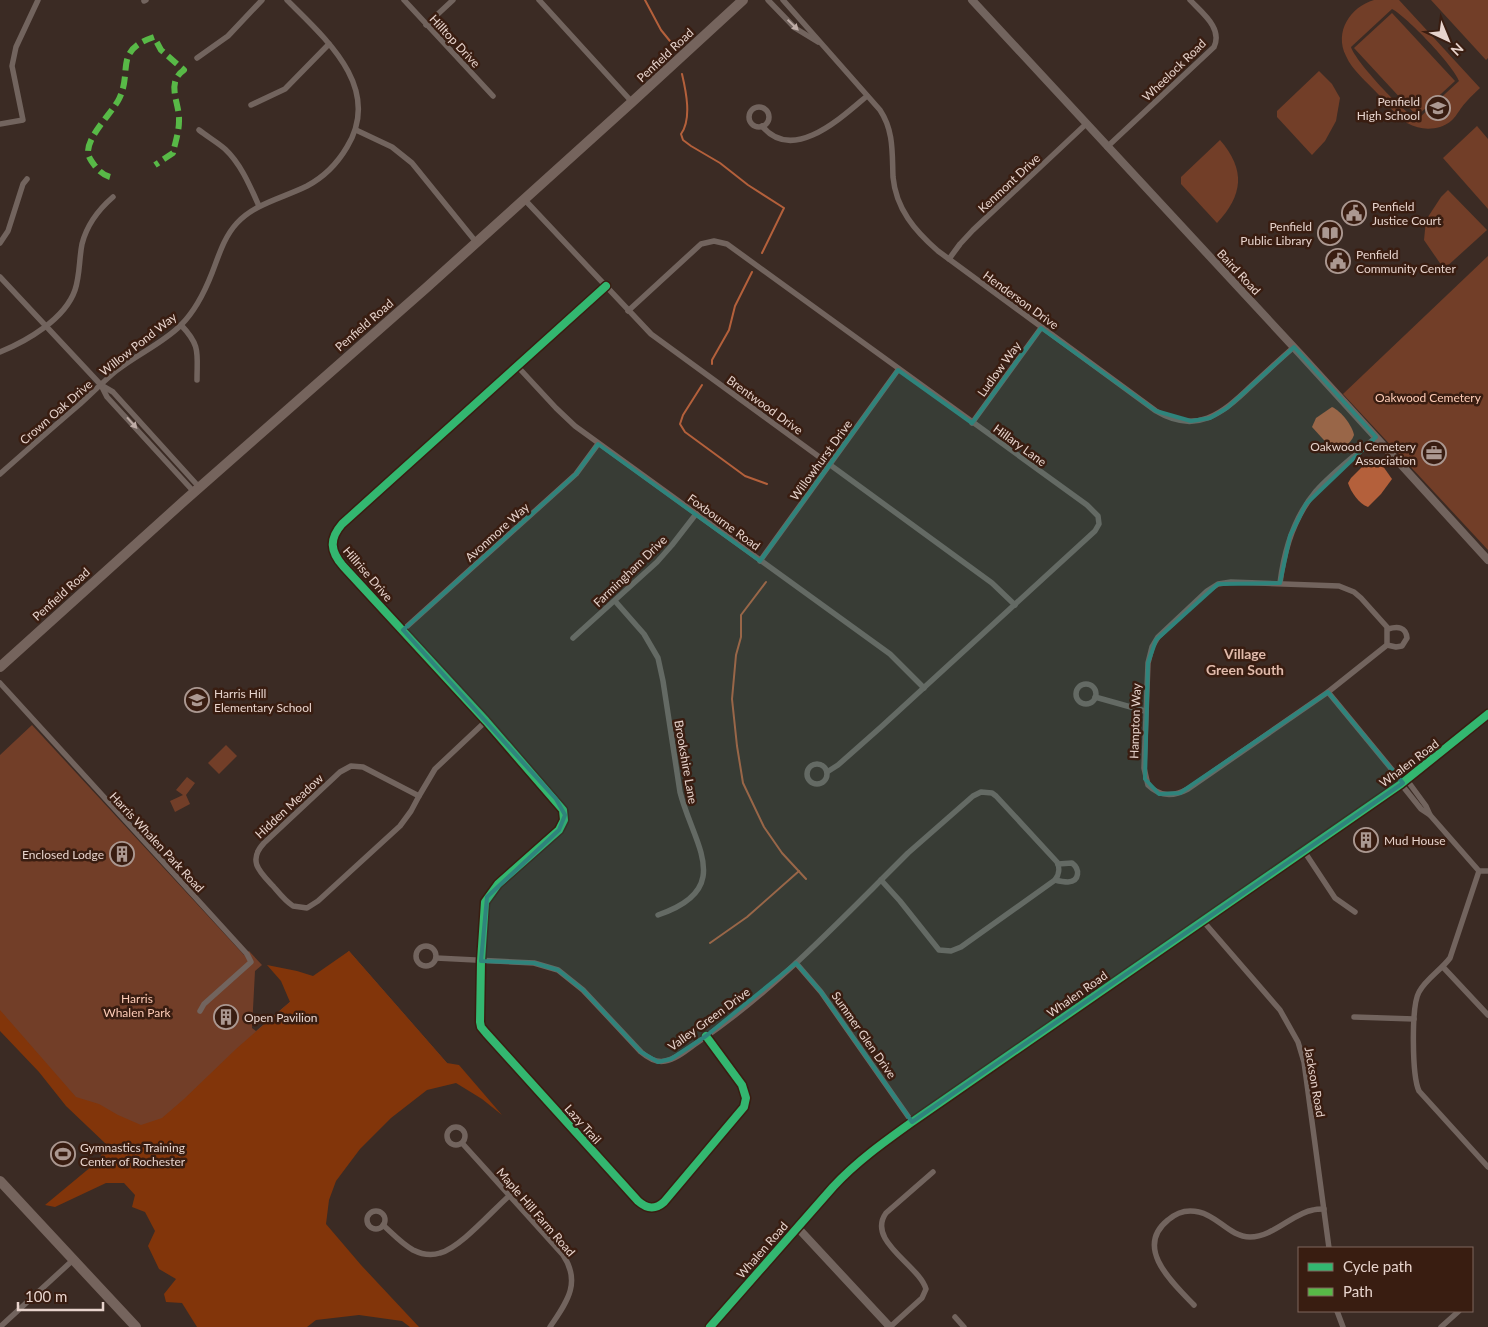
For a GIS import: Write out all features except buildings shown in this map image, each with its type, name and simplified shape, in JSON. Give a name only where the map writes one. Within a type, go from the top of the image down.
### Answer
[{"type":"main road","name":"Penfield Road","points":[[0,667],[197,489],[426,288],[743,0]]},
{"type":"main road","points":[[0,1180],[136,1327]]},
{"type":"street","points":[[0,124],[22,120],[12,66],[16,47],[38,0]]},
{"type":"street","points":[[197,58],[228,36],[262,0]]},
{"type":"street","name":"Willow Pond Way","points":[[101,385],[115,372],[161,342],[181,325],[206,288],[229,232],[249,212],[307,186],[326,173],[343,155],[356,130],[358,104],[356,89],[349,72],[329,44],[287,0]]},
{"type":"street","name":"Hilltop Drive","points":[[404,0],[492,96]]},
{"type":"street","points":[[426,25],[453,0]]},
{"type":"street","points":[[539,0],[632,102]]},
{"type":"street","name":"Henderson Drive","points":[[768,0],[795,28],[822,45]]},
{"type":"street","name":"Henderson Drive","points":[[783,0],[880,110],[889,127],[893,149],[893,174],[896,191],[903,212],[919,233],[949,259],[1156,411],[1183,421],[1210,418],[1227,408],[1294,347]]},
{"type":"street","name":"Baird Road","points":[[972,0],[1294,347],[1488,560]]},
{"type":"street","name":"Wheelock Road","points":[[1107,147],[1214,47],[1217,41],[1216,30],[1190,0]]},
{"type":"street","points":[[252,105],[285,89],[329,44]]},
{"type":"street","points":[[762,126],[768,133],[783,140],[792,141],[804,138],[838,119],[867,96]]},
{"type":"street","name":"Kenmont Drive","points":[[949,259],[973,230],[1086,124]]},
{"type":"street","points":[[200,130],[234,159],[246,178],[259,206]]},
{"type":"street","points":[[356,130],[392,147],[407,159],[476,242]]},
{"type":"street","points":[[0,243],[8,231],[23,184],[27,179]]},
{"type":"street","points":[[0,352],[26,341],[45,327],[65,308],[77,281],[85,233],[96,213],[113,197]]},
{"type":"street","name":"Brentwood Drive","points":[[524,199],[642,326],[660,341],[992,583],[1015,604]]},
{"type":"street","name":"Hillary Lane","points":[[628,311],[701,244],[708,241],[720,241],[1096,512],[1099,520],[1098,528],[1095,531],[924,688],[827,772]]},
{"type":"street","name":"Willow Pond Way","points":[[0,277],[101,385],[113,392],[197,489]]},
{"type":"street","name":"Hillrise Drive","points":[[531,856],[563,825],[565,815],[563,810],[486,721],[338,561],[332,546],[334,535],[342,524],[606,286]]},
{"type":"street","points":[[181,325],[191,336],[197,347],[197,380]]},
{"type":"street","name":"Ludlow Way","points":[[972,423],[1042,328]]},
{"type":"street","name":"Foxbourne Road","points":[[518,367],[556,408],[598,444],[890,654],[924,688]]},
{"type":"street","name":"Willowhurst Drive","points":[[760,561],[898,370]]},
{"type":"street","name":"Crown Oak Drive","points":[[0,474],[101,385]]},
{"type":"street","points":[[1280,584],[1284,556],[1290,536],[1306,504],[1327,480],[1376,437]]},
{"type":"street","name":"Avonmore Way","points":[[403,630],[576,474],[598,444]]},
{"type":"street","name":"Farmingham Drive","points":[[573,638],[615,601],[672,545],[696,514]]},
{"type":"street","name":"Hampton Way","points":[[1231,582],[1280,584],[1327,584],[1347,588],[1361,598],[1388,629],[1402,628],[1406,632],[1407,638],[1402,646],[1388,645],[1328,692],[1180,793],[1165,795],[1153,790],[1145,780],[1144,768],[1148,664],[1152,646],[1158,637],[1207,590],[1218,584],[1231,582]]},
{"type":"street","name":"Brookshire Lane","points":[[615,601],[644,634],[658,658],[683,806],[702,852],[704,864],[700,885],[688,900],[674,909],[658,915]]},
{"type":"street","points":[[1388,629],[1388,645]]},
{"type":"street","name":"Harris Whalen Park Road","points":[[0,683],[247,954],[251,962],[204,1004],[200,1011]]},
{"type":"street","points":[[1328,692],[1479,871],[1488,871]]},
{"type":"street","points":[[1095,697],[1146,711]]},
{"type":"street","name":"Whalen Road","points":[[710,1327],[846,1173],[912,1122],[1403,782],[1488,714]]},
{"type":"street","name":"Hidden Meadow","points":[[419,796],[363,767],[346,768],[259,847],[256,857],[257,867],[293,906],[302,908],[313,906],[400,826],[411,811],[435,769],[486,721]]},
{"type":"street","name":"Valley Green Drive","points":[[481,961],[534,963],[558,970],[567,975],[641,1052],[658,1062],[671,1059],[736,1014],[796,963],[881,880],[929,834],[973,796],[981,792],[992,793],[996,796],[1058,864],[1072,863],[1077,868],[1078,873],[1076,879],[1071,882],[1055,880],[961,947],[945,952],[935,946],[881,880]]},
{"type":"street","points":[[1304,851],[1335,898],[1355,912]]},
{"type":"street","name":"Lazy Trail","points":[[531,856],[498,884],[487,897],[484,907],[479,1010],[481,1027],[638,1202],[646,1207],[656,1208],[664,1202],[744,1108],[746,1098],[742,1086],[706,1036]]},
{"type":"street","points":[[1055,880],[1059,869],[1058,864]]},
{"type":"street","points":[[1479,871],[1453,950],[1443,967],[1419,991],[1416,997],[1414,1068],[1416,1085],[1424,1096],[1488,1167]]},
{"type":"street","name":"Jackson Road","points":[[1203,921],[1280,1010],[1298,1042],[1304,1062],[1329,1247]]},
{"type":"street","points":[[436,958],[481,961]]},
{"type":"street","name":"Summer Glen Drive","points":[[796,963],[822,992],[912,1122]]},
{"type":"street","points":[[1443,967],[1488,1015]]},
{"type":"street","points":[[1354,1017],[1414,1019]]},
{"type":"street","name":"Maple Hill Farm Road","points":[[462,1143],[563,1255],[572,1273],[569,1295],[550,1327]]},
{"type":"street","points":[[797,1227],[890,1327],[922,1298],[926,1293],[926,1288],[920,1278],[885,1240],[882,1232],[882,1220],[886,1213],[933,1172]]},
{"type":"street","points":[[383,1225],[412,1250],[427,1254],[440,1254],[463,1238],[509,1196]]},
{"type":"street","points":[[1194,1305],[1167,1276],[1156,1259],[1155,1239],[1159,1229],[1173,1216],[1190,1210],[1204,1213],[1231,1231],[1250,1237],[1268,1233],[1311,1210],[1324,1209]]},
{"type":"street","points":[[0,1327],[73,1260]]},
{"type":"street","points":[[1337,1312],[1343,1327]]},
{"type":"street","points":[[1441,1327],[1458,1312]]},
{"type":"street","points":[[955,1317],[964,1327]]},
{"type":"highlighted area","points":[[1041,328],[1156,411],[1191,421],[1210,418],[1227,408],[1294,347],[1376,437],[1306,504],[1290,536],[1280,583],[1218,584],[1156,640],[1148,663],[1145,779],[1159,794],[1180,793],[1328,692],[1403,783],[912,1122],[821,992],[796,963],[706,1036],[671,1059],[658,1062],[641,1052],[583,990],[558,970],[534,963],[481,961],[487,897],[559,830],[565,815],[556,799],[403,630],[576,474],[598,444],[760,561],[898,370],[972,423]]},
{"type":"green space","points":[[1374,0],[1399,0],[1480,88],[1450,122],[1440,127],[1428,129],[1415,127],[1407,123],[1395,113],[1352,66],[1343,47],[1343,30],[1351,14],[1365,3]],"holes":[[[1392,9],[1399,13],[1439,53],[1459,81],[1418,119],[1402,108],[1381,86],[1354,54],[1351,47]]]},
{"type":"green space","points":[[1431,0],[1488,0],[1488,58],[1486,60]]},
{"type":"green space","points":[[1392,13],[1455,81],[1417,116],[1354,48]]},
{"type":"green space","points":[[1319,71],[1332,84],[1340,98],[1336,121],[1325,141],[1312,155],[1277,117],[1277,111]]},
{"type":"green space","points":[[1477,126],[1488,139],[1488,209],[1443,158]]},
{"type":"green space","points":[[1220,140],[1234,162],[1238,182],[1232,202],[1226,213],[1217,223],[1181,184],[1181,177]]},
{"type":"green space","points":[[1448,190],[1487,230],[1444,269],[1424,240],[1426,220],[1441,197]]},
{"type":"green space","name":"Oakwood Cemetery","points":[[1488,256],[1488,550],[1343,394]]},
{"type":"green space","name":"Harris Whalen Park","points":[[32,725],[244,955],[249,951],[262,965],[255,971],[252,1028],[256,1031],[349,951],[447,1063],[113,1144],[0,1024],[0,755]]},
{"type":"green space","points":[[226,745],[237,756],[219,774],[208,763]]},
{"type":"green space","points":[[187,777],[195,783],[186,795],[190,804],[175,812],[170,801],[183,795],[176,790]]},
{"type":"shaded area","points":[[1332,407],[1346,419],[1354,435],[1346,446],[1333,450],[1312,427],[1316,418]]},
{"type":"shaded area","points":[[1369,460],[1380,462],[1392,479],[1368,507],[1356,497],[1348,483]]},
{"type":"shaded area","points":[[349,951],[447,1063],[459,1065],[502,1115],[482,1099],[456,1083],[427,1090],[391,1118],[360,1149],[336,1181],[329,1200],[326,1224],[419,1327],[410,1327],[402,1321],[359,1315],[316,1320],[307,1327],[197,1327],[182,1303],[166,1302],[164,1294],[176,1279],[159,1269],[148,1246],[155,1231],[145,1212],[132,1207],[135,1195],[124,1183],[106,1183],[55,1207],[45,1205],[98,1161],[107,1145],[66,1106],[39,1072],[0,1031],[0,1010],[76,1097],[99,1104],[141,1125],[162,1118],[290,1002],[281,981],[267,965],[313,976]]},
{"type":"waterway","points":[[645,0],[661,30],[674,46]]},
{"type":"waterway","points":[[682,74],[687,105],[686,121],[681,134],[683,140],[720,163],[748,185],[784,208],[762,253]]},
{"type":"waterway","points":[[712,364],[712,360],[729,330],[735,306],[752,272]]},
{"type":"waterway","points":[[702,385],[683,415],[680,424],[685,432],[745,476],[767,484]]},
{"type":"waterway","points":[[766,582],[741,615],[741,637],[736,655],[732,699],[737,746],[743,783],[764,827],[782,853],[806,879]]},
{"type":"waterway","points":[[710,943],[747,917],[799,871]]},
{"type":"marked path","points":[[110,177],[101,173],[89,158],[89,145],[96,131],[119,99],[123,89],[126,63],[129,55],[141,43],[154,37],[161,50],[184,70],[178,75],[174,87],[179,121],[173,153],[155,165]]},
{"type":"cycle path","points":[[606,286],[342,524],[335,535],[333,545],[336,555],[343,566],[486,721],[563,810],[564,820],[559,830],[498,884],[485,902],[481,961],[481,1027],[638,1201],[645,1206],[654,1207],[664,1202],[744,1107],[746,1098],[742,1085],[706,1036]]},
{"type":"cycle path","points":[[710,1327],[833,1187],[871,1153],[912,1122],[1401,784],[1488,714]]},
{"type":"place","name":"Penfield High School","points":[[1438,108]]},
{"type":"place","name":"Penfield Justice Court","points":[[1354,213]]},
{"type":"place","name":"Penfield Public Library","points":[[1330,233]]},
{"type":"place","name":"Penfield Community Center","points":[[1338,261]]},
{"type":"place","name":"Oakwood Cemetery Association","points":[[1434,453]]},
{"type":"place","name":"Harris Hill Elementary School","points":[[197,700]]},
{"type":"place","name":"Mud House","points":[[1366,840]]},
{"type":"place","name":"Enclosed Lodge","points":[[122,854]]},
{"type":"place","name":"Open Pavilion","points":[[226,1017]]},
{"type":"place","name":"Gymnastics Training Center of Rochester","points":[[63,1154]]},
{"type":"district","name":"Village Green South","points":[[1245,662]]}]
